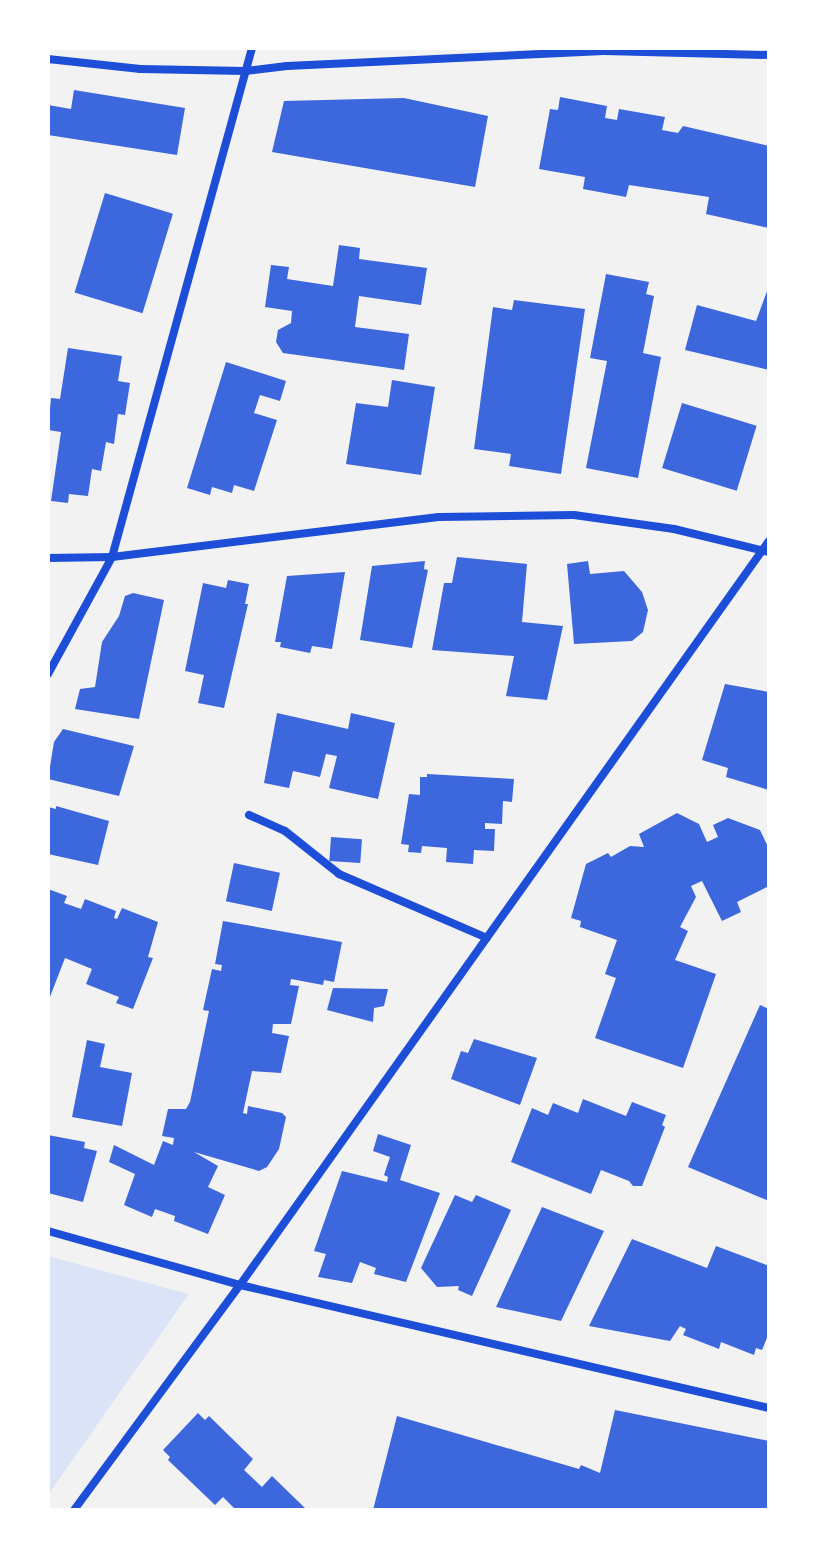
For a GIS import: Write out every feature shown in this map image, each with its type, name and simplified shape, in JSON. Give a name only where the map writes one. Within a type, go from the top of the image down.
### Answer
[{"type":"street","points":[[48,674],[112,557],[252,48]]},
{"type":"street","points":[[48,59],[140,69],[245,71],[604,51],[769,55]]},
{"type":"street","points":[[48,558],[112,557],[439,517],[574,515],[674,529],[766,551]]},
{"type":"street","points":[[74,1510],[240,1285],[766,551],[769,541]]},
{"type":"street","points":[[249,815],[285,831],[339,874],[487,938]]},
{"type":"street","points":[[48,1231],[240,1285],[769,1408]]},
{"type":"shaded area","points":[[48,1256],[189,1294],[48,1495]]},
{"type":"building","points":[[74,90],[185,108],[177,155],[48,135],[48,105],[71,109]]},
{"type":"building","points":[[560,97],[607,106],[605,118],[617,120],[619,109],[665,117],[662,130],[678,133],[683,126],[769,146],[769,228],[706,214],[709,197],[629,185],[626,197],[583,189],[585,177],[539,169],[550,109],[558,110]]},
{"type":"building","points":[[404,98],[488,116],[475,187],[272,152],[284,101]]},
{"type":"building","points":[[105,193],[173,214],[142,313],[75,292]]},
{"type":"building","points":[[339,245],[360,248],[359,259],[427,268],[421,305],[359,296],[355,327],[409,334],[404,370],[283,353],[276,342],[278,330],[291,323],[292,311],[265,307],[271,265],[289,267],[287,279],[333,286]]},
{"type":"building","points":[[606,274],[649,282],[646,294],[654,296],[643,353],[661,357],[638,478],[586,468],[607,361],[590,358]]},
{"type":"building","points":[[769,286],[769,370],[685,350],[697,305],[756,321]]},
{"type":"building","points":[[514,300],[585,309],[561,474],[509,466],[511,454],[474,449],[493,307],[512,310]]},
{"type":"building","points":[[68,348],[122,356],[118,381],[130,383],[125,415],[118,414],[114,444],[106,442],[101,471],[92,469],[88,496],[69,494],[68,503],[51,501],[61,432],[48,430],[51,398],[60,399]]},
{"type":"building","points":[[226,362],[286,381],[280,401],[260,395],[254,413],[277,420],[254,491],[234,485],[232,493],[212,487],[210,495],[187,488]]},
{"type":"building","points":[[392,380],[435,387],[421,475],[346,464],[356,403],[388,407]]},
{"type":"building","points":[[682,403],[757,426],[737,491],[662,468]]},
{"type":"building","points":[[457,557],[527,564],[522,622],[563,626],[547,700],[506,696],[514,656],[432,650],[444,583],[452,583]]},
{"type":"building","points":[[425,561],[424,569],[428,570],[412,648],[360,640],[372,566]]},
{"type":"building","points":[[588,561],[590,574],[624,571],[642,592],[648,610],[643,632],[632,641],[574,644],[567,564]]},
{"type":"building","points":[[345,572],[332,649],[312,646],[310,653],[280,647],[281,642],[275,642],[287,576]]},
{"type":"building","points":[[228,580],[249,584],[245,604],[248,604],[224,708],[198,703],[204,675],[185,671],[203,583],[226,588]]},
{"type":"building","points":[[133,593],[164,600],[139,719],[75,709],[80,689],[95,687],[102,642],[119,616],[125,596]]},
{"type":"building","points":[[725,684],[769,692],[769,790],[726,777],[728,768],[702,760]]},
{"type":"building","points":[[277,713],[348,729],[351,713],[395,723],[378,799],[329,788],[337,756],[326,754],[320,777],[293,771],[289,788],[264,783]]},
{"type":"building","points":[[63,729],[134,746],[119,796],[48,779],[54,742]]},
{"type":"building","points":[[427,774],[514,779],[512,802],[503,801],[502,824],[485,823],[485,829],[495,829],[494,851],[474,850],[473,864],[446,862],[447,848],[422,846],[421,853],[408,852],[409,845],[401,844],[409,794],[420,795],[420,777],[427,777]]},
{"type":"building","points":[[56,806],[109,821],[98,865],[48,854],[48,807],[56,809]]},
{"type":"building","points":[[677,813],[699,824],[707,842],[718,837],[713,825],[728,818],[760,830],[769,849],[769,886],[737,902],[741,912],[722,921],[702,881],[691,886],[696,897],[680,927],[688,931],[675,960],[716,974],[683,1068],[595,1038],[616,978],[605,974],[617,940],[580,927],[581,921],[571,918],[586,864],[608,853],[611,857],[630,846],[644,847],[639,834]]},
{"type":"building","points":[[331,837],[362,839],[360,863],[329,861]]},
{"type":"building","points":[[234,863],[280,873],[272,911],[226,901]]},
{"type":"building","points":[[48,889],[67,896],[64,903],[81,909],[85,899],[116,911],[114,918],[117,919],[122,908],[158,922],[148,957],[153,958],[133,1009],[116,1003],[119,997],[86,984],[92,969],[65,958],[48,1002]]},
{"type":"building","points":[[223,921],[342,942],[334,982],[324,980],[323,985],[291,979],[290,985],[299,986],[291,1024],[273,1024],[272,1033],[289,1036],[281,1073],[252,1071],[243,1113],[247,1114],[248,1106],[282,1113],[286,1117],[279,1149],[267,1167],[259,1171],[194,1152],[218,1166],[208,1187],[225,1195],[208,1234],[174,1221],[175,1216],[155,1209],[152,1217],[124,1205],[135,1174],[109,1162],[114,1145],[154,1165],[163,1141],[173,1145],[174,1138],[162,1136],[168,1109],[186,1109],[190,1102],[209,1011],[203,1010],[212,969],[221,971],[222,965],[215,964]]},
{"type":"building","points":[[333,988],[388,989],[384,1006],[374,1008],[373,1022],[327,1010]]},
{"type":"building","points":[[760,1005],[769,1009],[769,1201],[688,1167]]},
{"type":"building","points":[[474,1039],[537,1058],[520,1105],[451,1079],[461,1051],[468,1053]]},
{"type":"building","points":[[87,1040],[105,1044],[100,1067],[132,1073],[122,1126],[72,1117]]},
{"type":"building","points":[[583,1099],[626,1116],[632,1102],[666,1115],[662,1125],[665,1127],[642,1186],[633,1186],[629,1181],[601,1170],[591,1194],[511,1162],[532,1108],[548,1115],[553,1103],[578,1113]]},
{"type":"building","points":[[378,1134],[411,1145],[400,1180],[440,1193],[406,1282],[374,1274],[376,1268],[360,1262],[352,1283],[318,1277],[326,1254],[314,1251],[342,1171],[387,1182],[388,1177],[384,1175],[390,1157],[373,1151]]},
{"type":"building","points":[[48,1135],[85,1142],[84,1148],[97,1151],[83,1202],[48,1193]]},
{"type":"building","points":[[455,1195],[472,1202],[476,1195],[511,1210],[472,1296],[458,1290],[459,1286],[437,1287],[421,1268]]},
{"type":"building","points":[[542,1207],[604,1231],[561,1321],[496,1307]]},
{"type":"building","points":[[632,1239],[707,1268],[716,1246],[769,1266],[769,1333],[762,1350],[756,1348],[754,1355],[721,1342],[719,1349],[683,1335],[686,1329],[680,1326],[670,1341],[589,1326]]},
{"type":"building","points":[[615,1410],[769,1441],[769,1510],[373,1510],[397,1416],[579,1469],[581,1465],[600,1473]]},
{"type":"building","points":[[198,1413],[205,1420],[209,1416],[253,1459],[244,1470],[262,1487],[272,1476],[307,1510],[236,1510],[223,1497],[215,1505],[168,1460],[170,1457],[163,1450]]}]
